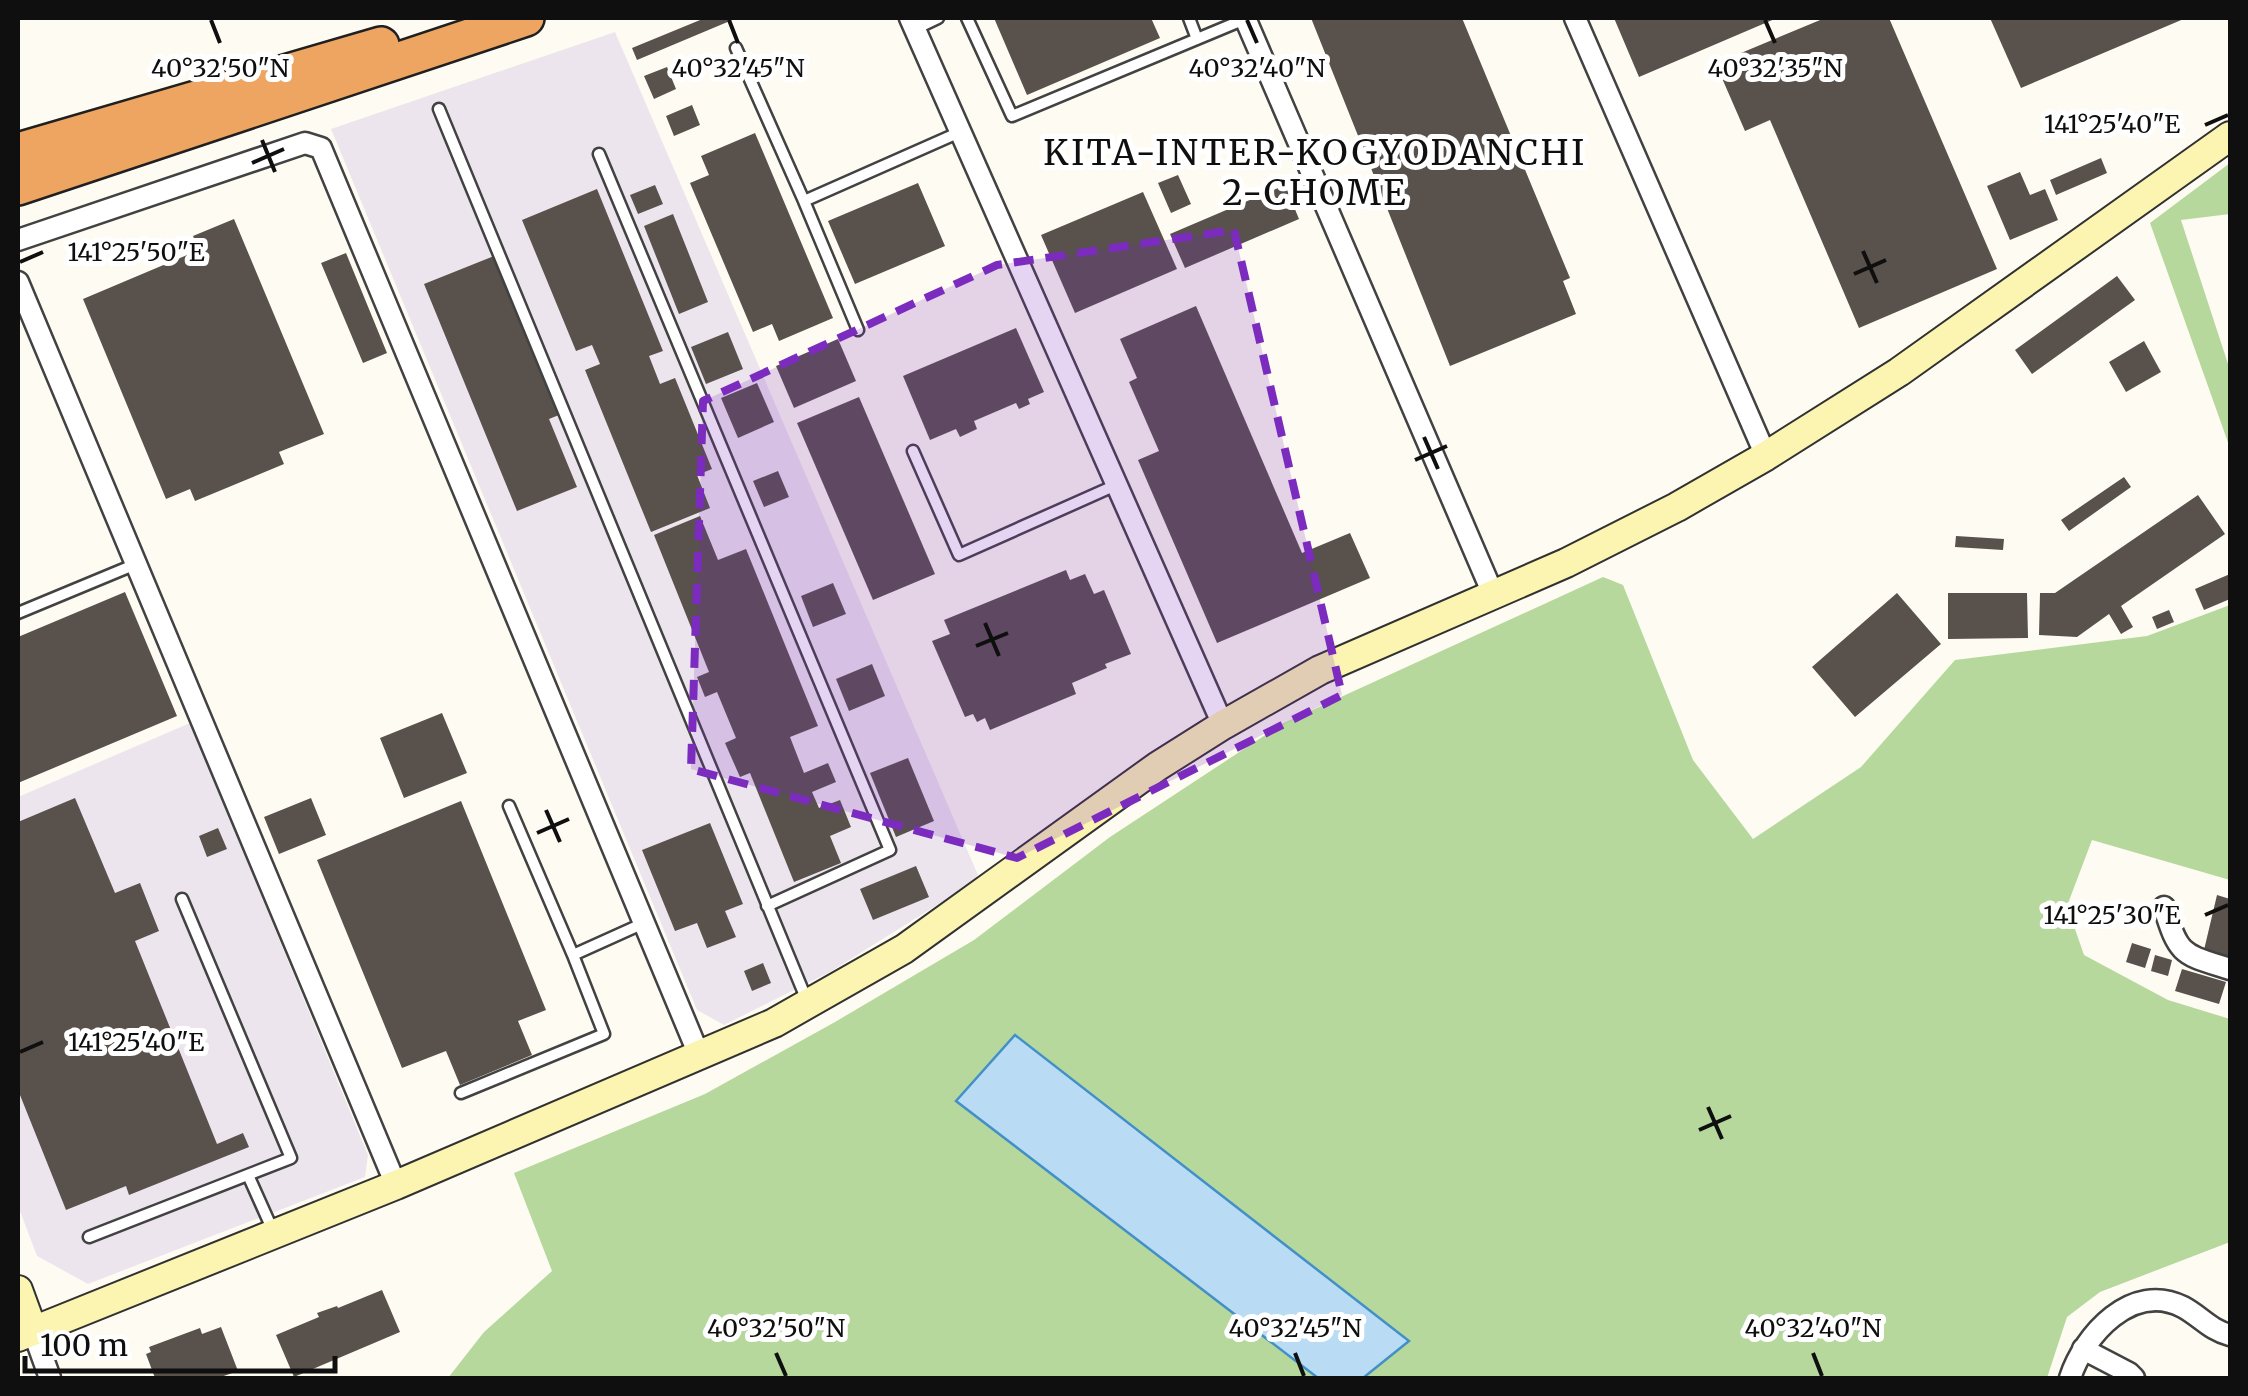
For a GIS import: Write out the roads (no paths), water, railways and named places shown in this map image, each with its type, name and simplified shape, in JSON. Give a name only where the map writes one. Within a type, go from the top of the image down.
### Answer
[{"type":"highway","points":[[18,151],[340,56],[490,18]]},
{"type":"highway","points":[[18,187],[526,18]]},
{"type":"street","points":[[1245,18],[1493,594]]},
{"type":"street","points":[[1575,18],[1766,456]]},
{"type":"street","points":[[913,23],[1223,725]]},
{"type":"street","points":[[25,1334],[396,1185],[774,1023],[904,949],[1158,766],[1223,725],[1320,670],[1662,515],[1766,456],[1899,372],[2230,136]]},
{"type":"street","points":[[18,240],[306,143],[321,148],[699,1055]]},
{"type":"street","points":[[18,282],[396,1185]]},
{"type":"street","points":[[2164,907],[2175,943],[2189,956],[2230,969]]},
{"type":"street","points":[[18,1290],[25,1334],[50,1378]]},
{"type":"street","points":[[2070,1378],[2082,1349],[2118,1310],[2156,1298],[2182,1307],[2216,1332],[2230,1335]]},
{"type":"street","points":[[2082,1349],[2134,1378]]},
{"type":"lane","points":[[913,23],[938,18]]},
{"type":"lane","points":[[967,18],[1012,116],[1245,18]]},
{"type":"lane","points":[[1189,18],[1198,38]]},
{"type":"lane","points":[[736,48],[858,330]]},
{"type":"lane","points":[[439,109],[808,1004]]},
{"type":"lane","points":[[804,202],[961,132]]},
{"type":"lane","points":[[600,154],[890,850],[767,906]]},
{"type":"lane","points":[[912,451],[959,555],[1117,485]]},
{"type":"lane","points":[[18,613],[136,564]]},
{"type":"lane","points":[[462,1093],[604,1034],[510,806]]},
{"type":"lane","points":[[90,1236],[291,1158],[182,900]]},
{"type":"lane","points":[[572,955],[644,923]]},
{"type":"lane","points":[[248,1174],[275,1234]]},
{"type":"water","points":[[1015,1035],[1409,1341],[1363,1378],[1318,1378],[956,1101]]},
{"type":"district","name":"KITA-INTER-KOGYODANCHI 2-CHOME","points":[[1315,173]]}]
